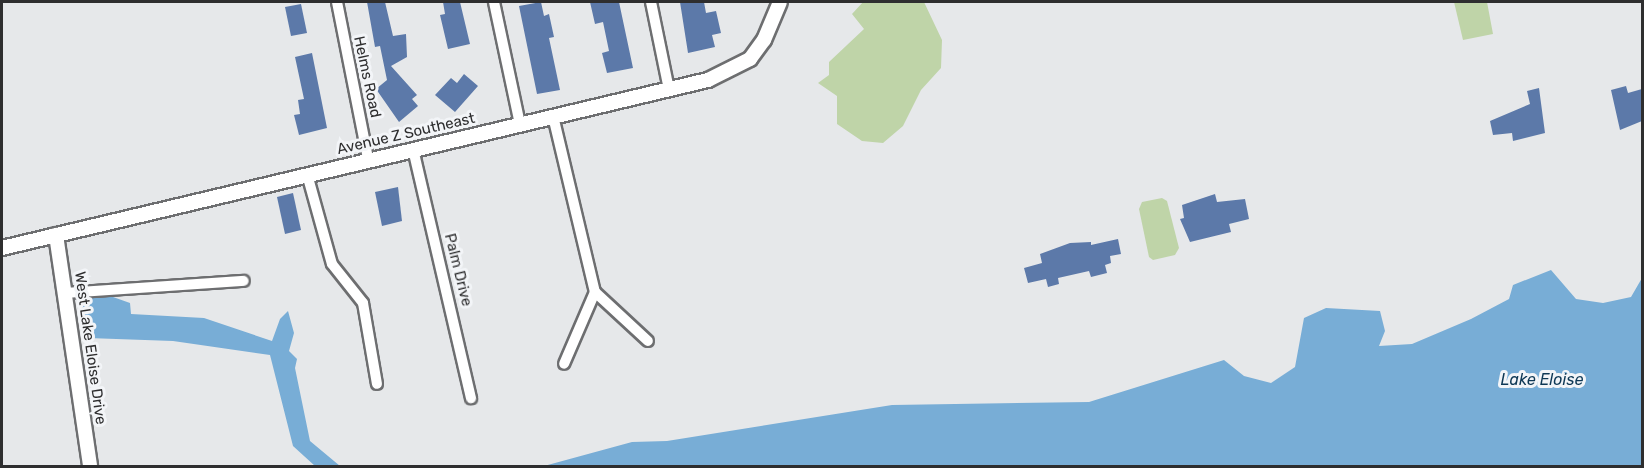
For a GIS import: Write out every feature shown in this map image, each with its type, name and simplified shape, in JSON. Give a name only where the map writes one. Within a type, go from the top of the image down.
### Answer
[{"type":"street","name":"Helms Road","points":[[337,2],[369,159]]},
{"type":"street","points":[[494,2],[520,124]]},
{"type":"street","points":[[651,2],[669,90]]},
{"type":"street","name":"Avenue Z Southeast","points":[[2,248],[369,159],[669,90],[726,74],[750,59],[764,40],[780,2]]},
{"type":"street","points":[[553,116],[595,292],[648,341]]},
{"type":"street","name":"Palm Drive","points":[[413,149],[471,398]]},
{"type":"street","points":[[308,174],[332,264],[358,295],[365,311],[377,384]]},
{"type":"street","name":"West Lake Eloise Drive","points":[[56,235],[90,466]]},
{"type":"street","points":[[66,293],[244,281]]},
{"type":"street","points":[[564,364],[595,292]]},
{"type":"green space","points":[[863,2],[924,2],[942,40],[941,68],[921,90],[903,126],[883,143],[862,141],[837,124],[837,96],[818,83],[829,75],[829,62],[864,29],[852,14]]},
{"type":"green space","points":[[1454,2],[1487,2],[1493,34],[1463,40]]},
{"type":"green space","points":[[1162,198],[1167,201],[1179,248],[1175,255],[1153,260],[1149,257],[1139,209],[1142,202]]},
{"type":"water","name":"Lake Eloise","points":[[1551,270],[1576,299],[1603,303],[1631,297],[1642,278],[1642,466],[544,466],[632,442],[667,441],[892,405],[1089,402],[1224,360],[1244,376],[1271,383],[1295,367],[1304,318],[1326,308],[1380,311],[1385,331],[1379,346],[1412,344],[1471,319],[1509,299],[1513,285]]},
{"type":"water","points":[[90,297],[113,297],[130,303],[131,314],[204,318],[272,341],[280,319],[288,311],[294,333],[289,351],[297,359],[295,368],[310,441],[340,466],[315,466],[293,446],[270,355],[173,341],[88,338],[81,303]]},
{"type":"building","points":[[367,2],[385,2],[393,36],[406,34],[407,57],[391,66],[417,95],[412,99],[418,106],[399,122],[376,89],[387,80],[380,46],[375,47]]},
{"type":"building","points":[[443,2],[460,2],[470,44],[448,49],[440,15],[445,14]]},
{"type":"building","points":[[541,2],[544,16],[549,14],[554,37],[549,38],[560,90],[537,94],[519,6]]},
{"type":"building","points":[[590,2],[619,2],[633,68],[607,73],[602,53],[609,51],[603,22],[595,24]]},
{"type":"building","points":[[680,2],[704,2],[706,13],[716,11],[721,33],[712,35],[715,47],[688,53]]},
{"type":"building","points":[[301,4],[307,33],[291,36],[285,7]]},
{"type":"building","points":[[312,53],[327,128],[299,135],[294,115],[300,114],[298,100],[304,99],[295,57]]},
{"type":"building","points":[[464,74],[478,86],[455,112],[435,95],[451,78],[457,83]]},
{"type":"building","points":[[1626,86],[1628,93],[1642,89],[1642,121],[1620,130],[1611,90]]},
{"type":"building","points":[[1539,88],[1545,133],[1513,141],[1512,133],[1493,135],[1490,121],[1530,104],[1527,91]]},
{"type":"building","points":[[398,187],[402,221],[382,226],[375,192]]},
{"type":"building","points":[[293,193],[301,230],[285,234],[277,197]]},
{"type":"building","points":[[1215,194],[1217,202],[1245,199],[1249,219],[1229,224],[1231,232],[1190,242],[1180,219],[1184,218],[1182,205]]},
{"type":"building","points":[[1118,239],[1121,254],[1110,256],[1111,263],[1105,265],[1107,273],[1091,277],[1089,271],[1058,278],[1059,284],[1048,287],[1046,279],[1028,283],[1024,268],[1042,263],[1040,254],[1070,243],[1091,242],[1091,245]]}]
